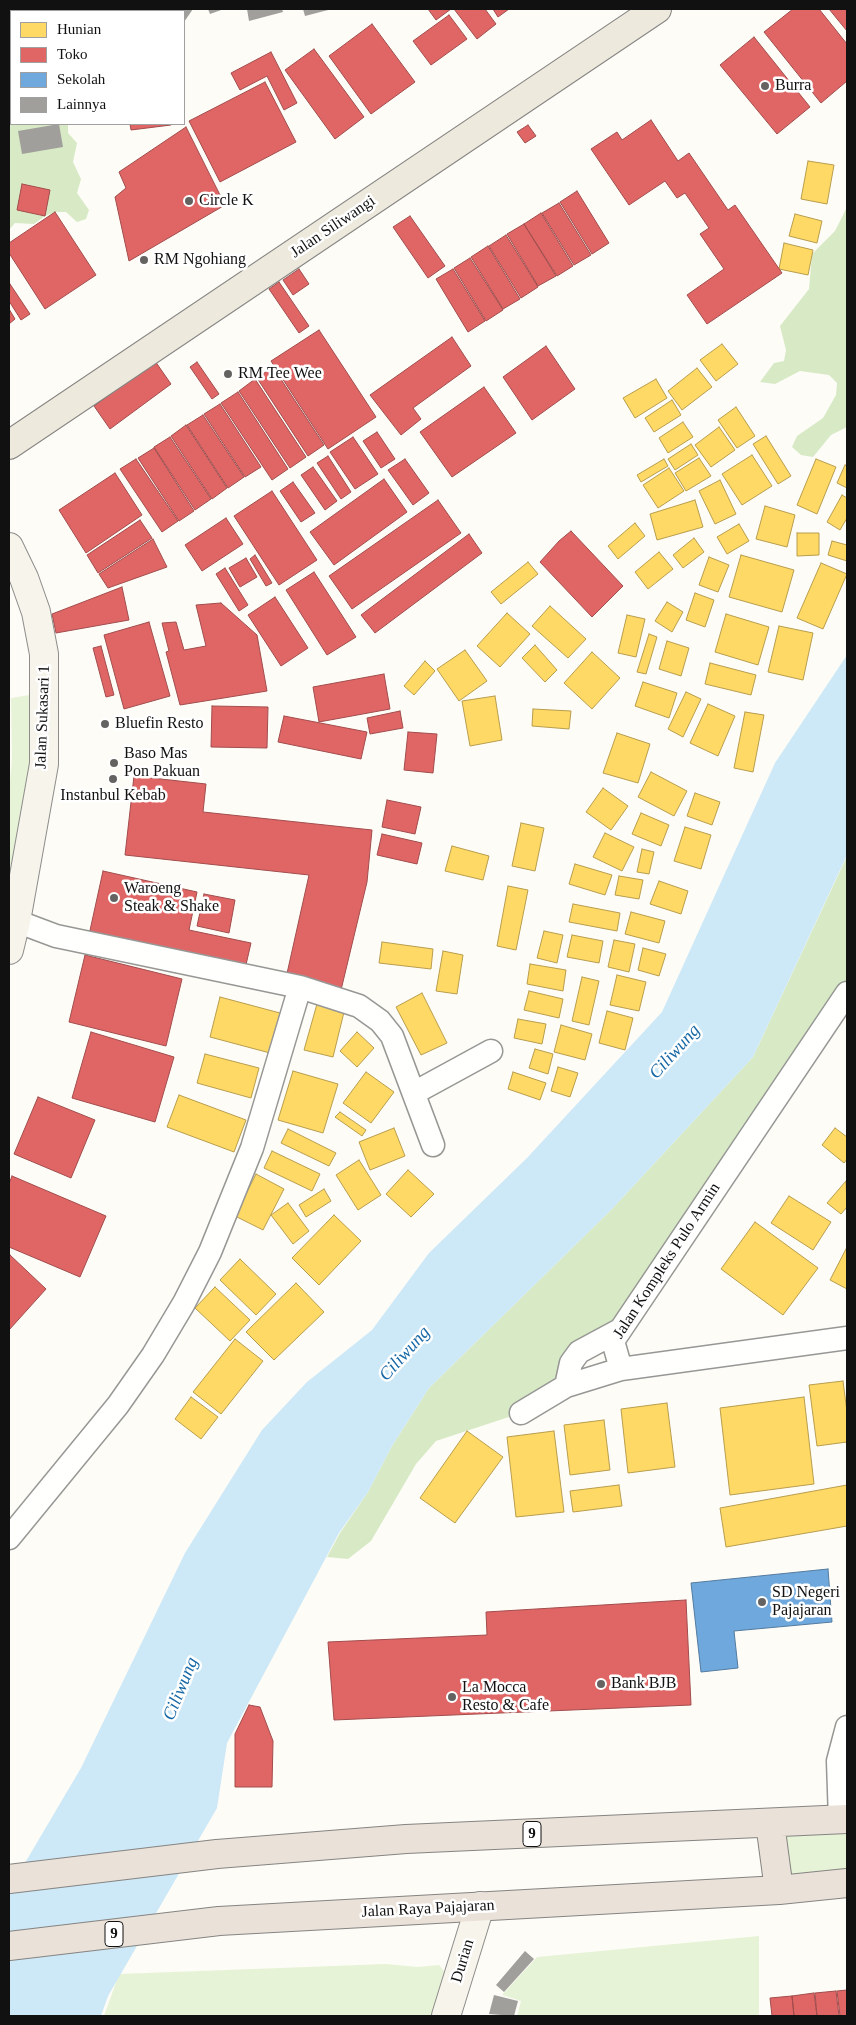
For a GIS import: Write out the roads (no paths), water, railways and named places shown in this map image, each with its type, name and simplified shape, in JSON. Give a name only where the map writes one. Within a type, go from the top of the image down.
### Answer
[{"type":"highway","name":"9","points":[[9,1879],[216,1854],[406,1839],[844,1819]]},
{"type":"highway","points":[[770,1823],[779,1890]]},
{"type":"highway","name":"Jalan Raya Pajajaran","points":[[9,1946],[219,1921],[779,1890],[847,1883]]},
{"type":"main road","name":"Jalan Siliwangi","points":[[9,445],[657,9]]},
{"type":"street","name":"Jalan Sukasari 1","points":[[9,547],[24,578],[36,612],[44,654],[44,764],[12,921],[9,950]]},
{"type":"street","points":[[12,921],[56,936],[300,987],[359,1006],[380,1021],[392,1036],[433,1145]]},
{"type":"street","points":[[9,1538],[118,1406],[153,1355],[184,1302],[210,1252],[252,1148],[300,987]]},
{"type":"street","name":"Jalan Kompleks Pulo Armin","points":[[621,1369],[613,1341],[618,1331],[847,993]]},
{"type":"street","points":[[414,1093],[491,1051]]},
{"type":"street","points":[[566,1386],[571,1363],[579,1352],[618,1331]]},
{"type":"street","points":[[521,1413],[566,1386],[621,1369],[847,1338]]},
{"type":"street","points":[[844,1819],[838,1761],[847,1727]]},
{"type":"street","name":"Durian","points":[[446,2016],[480,1906]]},
{"type":"water","name":"Ciliwung","points":[[847,655],[847,855],[753,1057],[611,1210],[429,1388],[392,1446],[368,1492],[339,1533],[227,1743],[217,1808],[108,1996],[101,2016],[9,2016],[9,1890],[81,1768],[185,1553],[262,1430],[307,1382],[372,1330],[429,1253],[527,1158],[662,1012],[775,763]]},
{"type":"place","name":"Burra","points":[[765,86]]},
{"type":"place","name":"Circle K","points":[[189,201]]},
{"type":"place","name":"RM Ngohiang","points":[[144,260]]},
{"type":"place","name":"RM Tee Wee","points":[[228,374]]},
{"type":"place","name":"Bluefin Resto","points":[[105,724]]},
{"type":"place","name":"Baso Mas Pon Pakuan","points":[[114,763]]},
{"type":"place","name":"Instanbul Kebab","points":[[113,779]]},
{"type":"place","name":"Waroeng Steak & Shake","points":[[114,898]]},
{"type":"place","name":"SD Negeri Pajajaran","points":[[762,1602]]},
{"type":"place","name":"Bank BJB","points":[[601,1684]]},
{"type":"place","name":"La Mocca Resto & Cafe","points":[[452,1697]]}]
